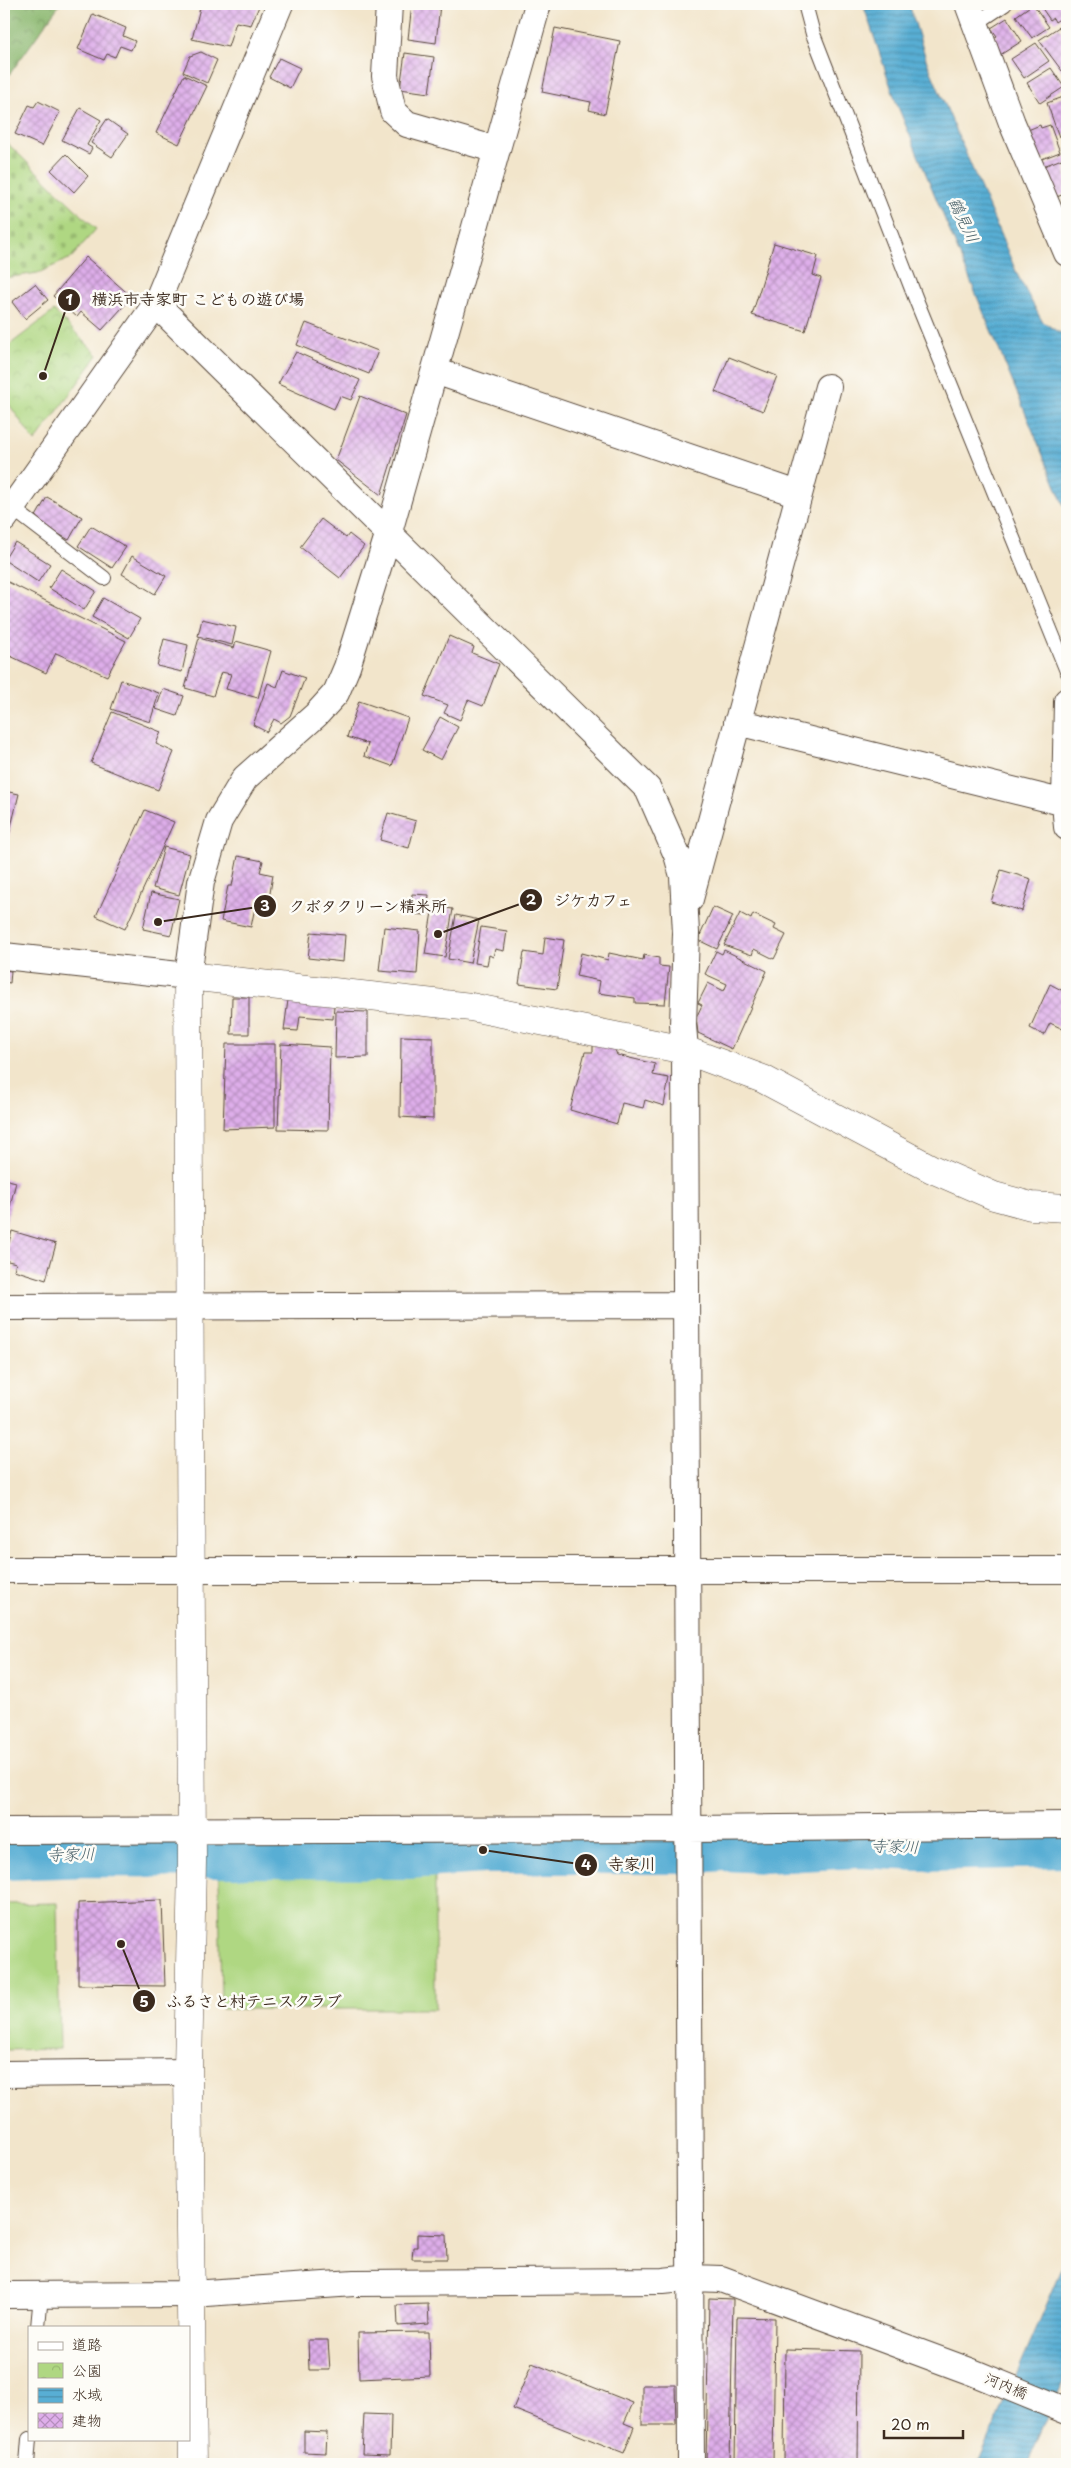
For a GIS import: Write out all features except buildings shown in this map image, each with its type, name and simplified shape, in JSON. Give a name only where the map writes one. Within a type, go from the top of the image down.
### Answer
[{"type":"street","points":[[8,514],[156,304],[280,4]]},
{"type":"street","points":[[390,4],[385,76],[393,111],[407,124],[497,150]]},
{"type":"street","points":[[193,2464],[188,2072],[191,1845],[188,976],[201,882],[219,821],[245,778],[287,743],[336,693],[350,659],[389,532],[538,4]]},
{"type":"street","points":[[972,14],[1012,123],[1067,253]]},
{"type":"street","points":[[156,304],[648,789],[677,855],[683,876],[685,916],[682,1025],[685,1050],[686,1569],[692,2278],[691,2464]]},
{"type":"street","points":[[435,370],[798,494]]},
{"type":"street","points":[[685,916],[828,388]]},
{"type":"street","points":[[737,722],[1066,815],[1067,701]]},
{"type":"street","points":[[4,956],[471,1007],[685,1050],[763,1079],[932,1169],[994,1196],[1030,1206],[1067,1208]]},
{"type":"street","points":[[4,1308],[685,1305]]},
{"type":"street","points":[[4,1570],[1067,1570]]},
{"type":"street","points":[[4,1831],[191,1845],[689,1841],[1067,1825]]},
{"type":"street","points":[[4,2074],[188,2072]]},
{"type":"street","name":"河内橋","points":[[4,2295],[191,2294],[354,2283],[663,2282],[692,2278],[721,2279],[972,2372],[1067,2411]]},
{"type":"lane","points":[[805,4],[812,34],[917,302],[1067,672]]},
{"type":"lane","points":[[972,14],[1005,4]]},
{"type":"lane","points":[[8,514],[104,578]]},
{"type":"lane","points":[[38,2326],[41,2295]]},
{"type":"lane","points":[[27,2464],[29,2440]]},
{"type":"green space","points":[[4,4],[60,4],[4,82]]},
{"type":"green space","points":[[4,140],[96,229],[71,258],[38,273],[4,278]]},
{"type":"green space","points":[[54,311],[98,355],[35,442],[4,397],[4,349]]},
{"type":"green space","points":[[435,1874],[435,2009],[221,2009],[219,1875]]},
{"type":"green space","points":[[57,1903],[60,2049],[4,2050],[4,1904]]},
{"type":"water","name":"鶴見川","points":[[863,4],[909,4],[927,62],[1018,276],[1042,321],[1058,332],[1067,334],[1067,513],[896,102]]},
{"type":"water","points":[[1067,2257],[1067,2372],[1027,2464],[978,2464]]},
{"type":"waterway","name":"寺家川","points":[[4,1856],[89,1853],[408,1855],[483,1850],[679,1850],[724,1847],[764,1849],[859,1844],[919,1847],[1067,1844]]},
{"type":"place","name":"横浜市寺家町 こどもの遊び場","points":[[43,376]]},
{"type":"place","name":"クボタクリーン精米所","points":[[158,922]]},
{"type":"place","name":"ジケカフェ","points":[[438,934]]},
{"type":"place","name":"寺家川","points":[[483,1850]]},
{"type":"place","name":"ふるさと村テニスクラブ","points":[[121,1944]]}]
